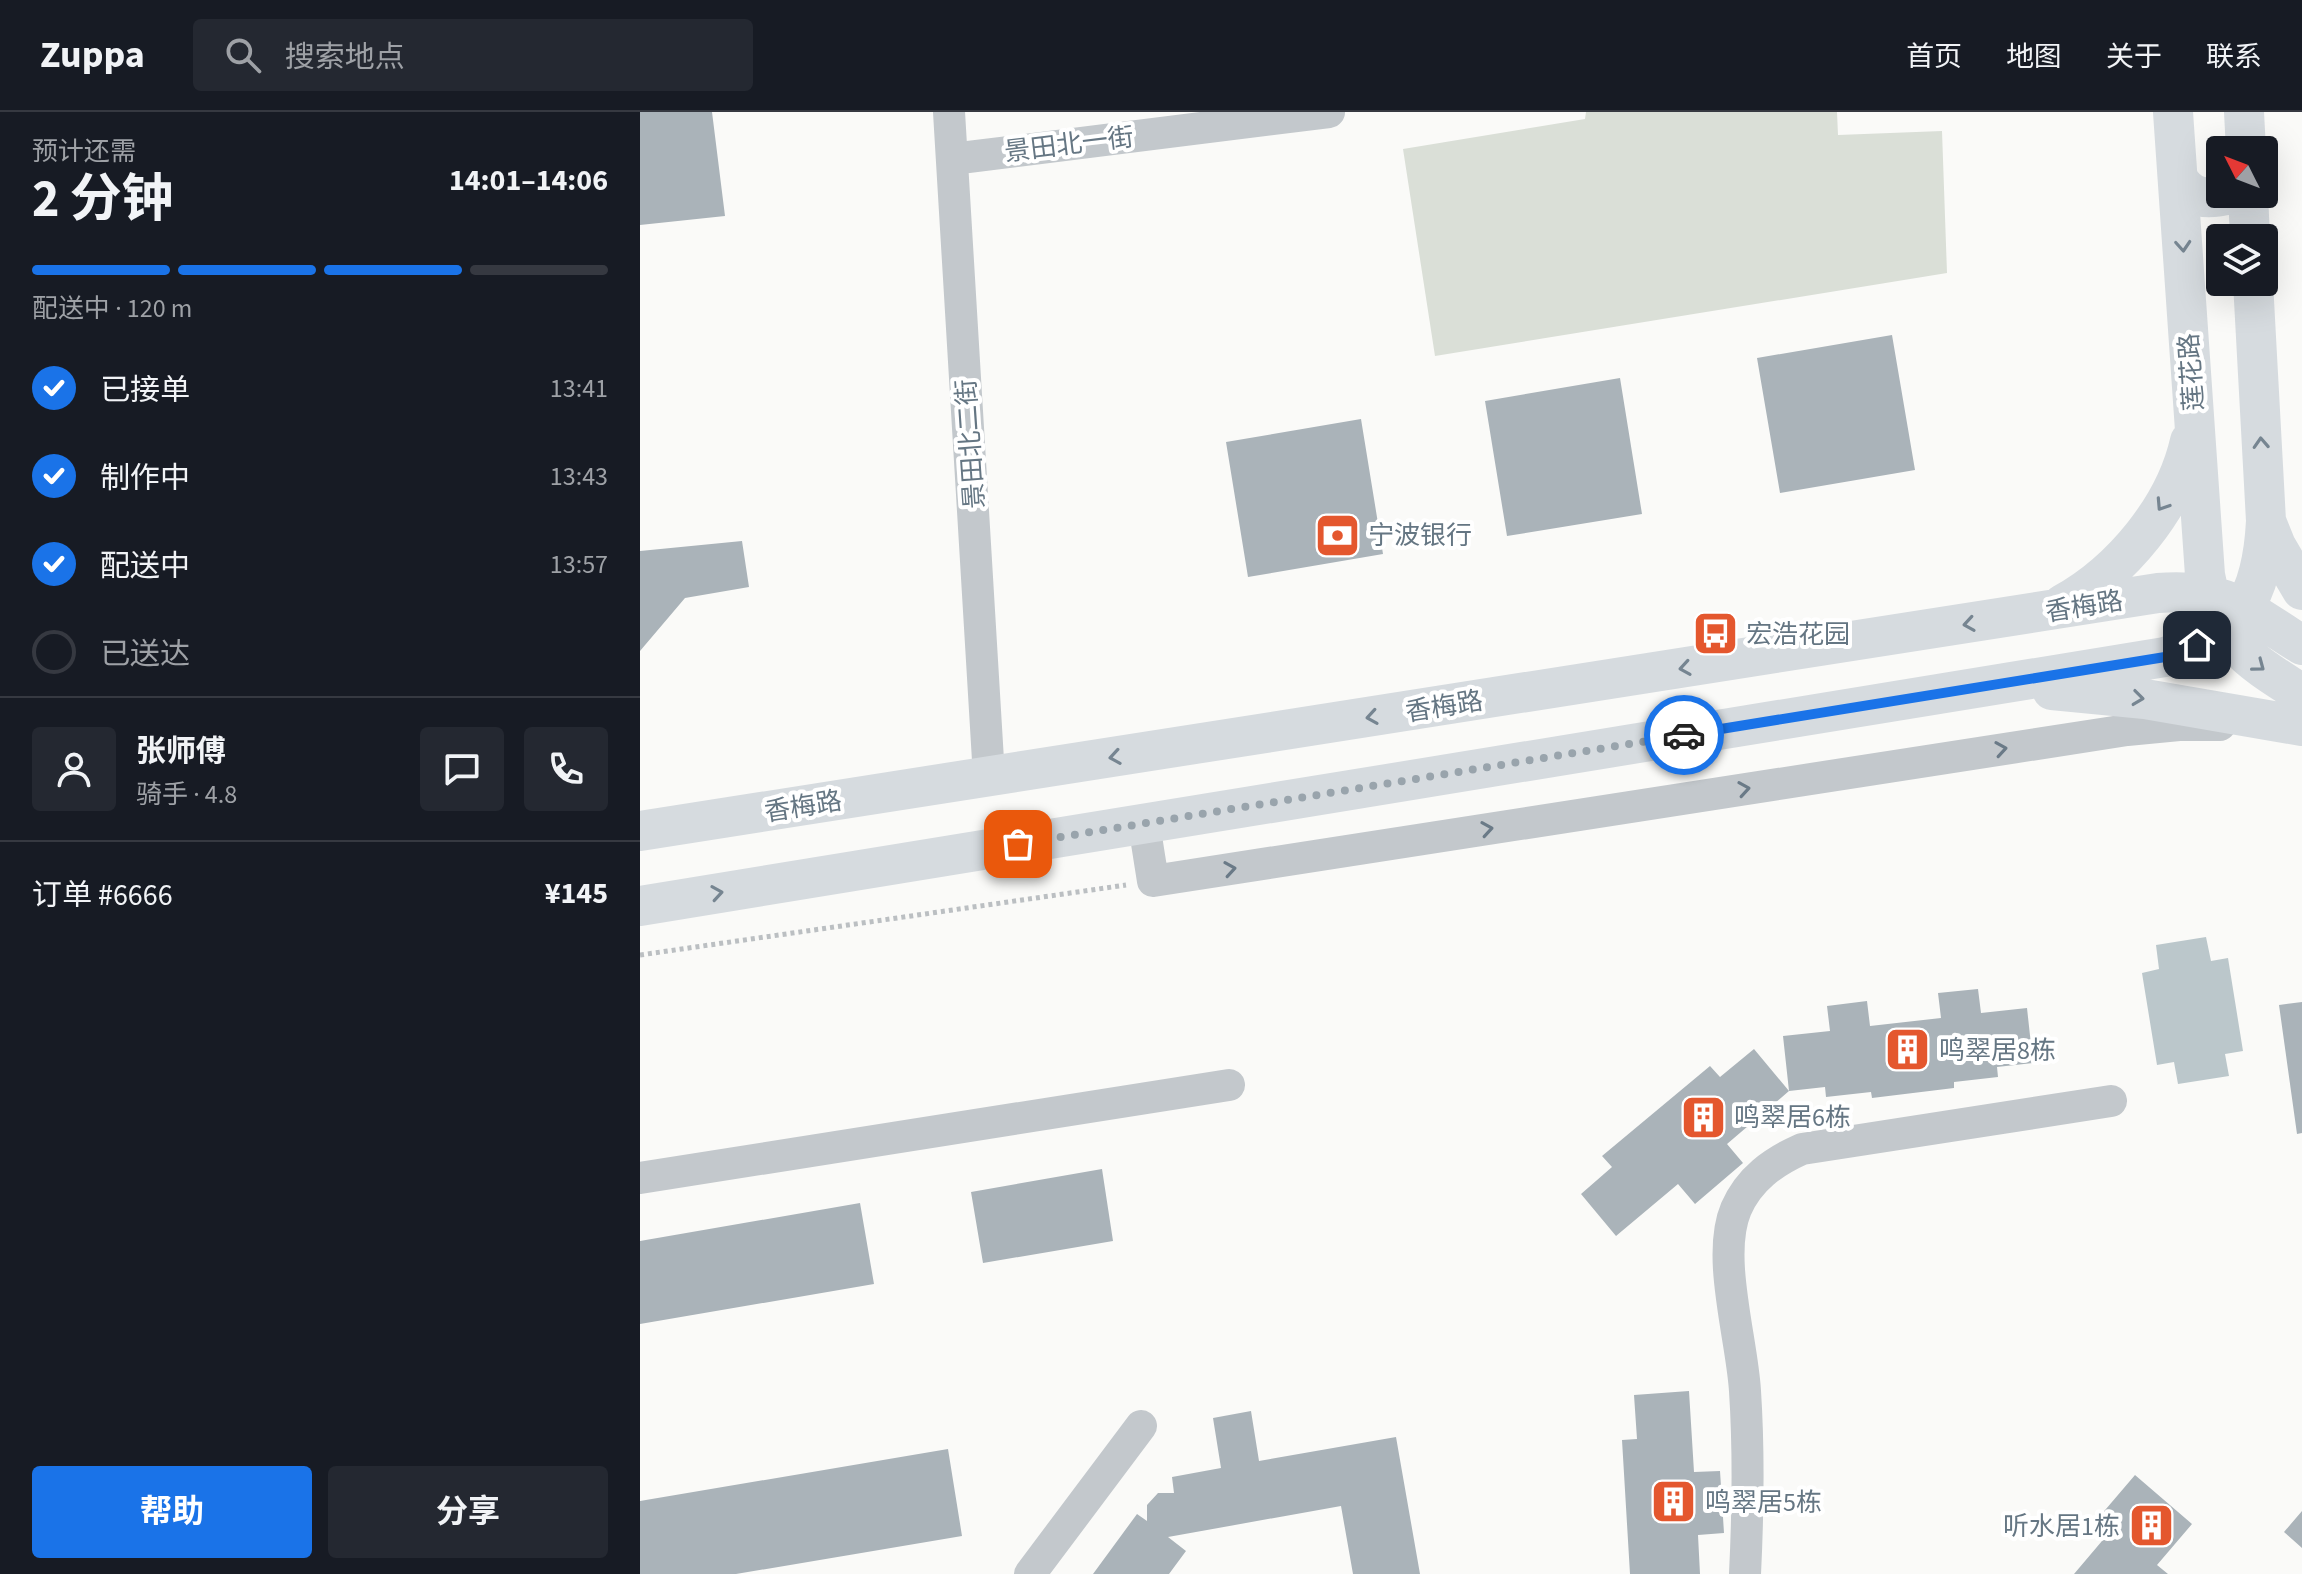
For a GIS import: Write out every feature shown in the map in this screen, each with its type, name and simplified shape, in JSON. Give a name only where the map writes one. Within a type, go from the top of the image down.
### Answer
[{"type":"main road","name":"莲花路","points":[[2173,112],[2205,575],[2225,611]]},
{"type":"main road","points":[[2244,112],[2245,136]]},
{"type":"main road","points":[[2178,178],[2186,190],[2201,199],[2206,198]]},
{"type":"main road","points":[[640,906],[2165,657],[2197,645],[2225,611],[2252,593],[2262,560],[2266,521],[2254,296]]},
{"type":"main road","points":[[2046,612],[2074,598],[2101,579],[2147,528],[2180,474],[2189,446],[2194,406]]},
{"type":"main road","points":[[2266,521],[2276,546],[2302,590]]},
{"type":"main road","name":"香梅路","points":[[640,831],[2158,593],[2225,611]]},
{"type":"main road","points":[[2225,611],[2302,645]]},
{"type":"main road","points":[[2225,611],[2233,643],[2256,664],[2302,694]]},
{"type":"main road","points":[[1976,688],[2060,690],[2130,697],[2236,713],[2302,729]]},
{"type":"street","name":"景田北二街","points":[[949,112],[989,777]]},
{"type":"street","name":"景田北一街","points":[[952,159],[1329,112]]},
{"type":"street","points":[[1144,824],[1153,881],[2127,730],[2179,725],[2302,729]]},
{"type":"street","points":[[640,1178],[1229,1085]]},
{"type":"street","points":[[1745,1574],[1749,1499],[1745,1388],[1728,1255],[1736,1210],[1747,1190],[1762,1172],[1781,1158],[1802,1149],[2111,1101]]},
{"type":"street","points":[[1030,1574],[1141,1426]]},
{"type":"path","points":[[640,955],[1153,881]]},
{"type":"shaded area","points":[[1586,112],[1837,112],[1838,135],[1942,131],[1947,273],[1435,356],[1403,149],[1585,119]]},
{"type":"shaded area","points":[[2206,937],[2211,961],[2228,958],[2243,1051],[2225,1054],[2229,1076],[2178,1084],[2174,1062],[2157,1065],[2142,973],[2159,969],[2156,945]]},
{"type":"building","points":[[640,112],[712,112],[725,216],[640,225]]},
{"type":"building","points":[[1892,335],[1915,470],[1780,493],[1757,358]]},
{"type":"building","points":[[1620,378],[1642,514],[1507,536],[1485,401]]},
{"type":"building","points":[[1361,419],[1383,554],[1248,577],[1226,442]]},
{"type":"building","points":[[742,541],[749,587],[685,598],[640,651],[640,551]]},
{"type":"building","name":"鸣翠居8栋","points":[[1978,989],[1981,1013],[2027,1008],[2033,1063],[1997,1067],[1998,1077],[1954,1082],[1954,1088],[1872,1098],[1871,1092],[1826,1097],[1825,1087],[1789,1091],[1783,1036],[1830,1031],[1827,1006],[1867,1001],[1870,1026],[1941,1018],[1938,993]]},
{"type":"building","points":[[2302,1002],[2302,1133],[2297,1134],[2279,1005]]},
{"type":"building","name":"鸣翠居6栋","points":[[1754,1049],[1789,1091],[1727,1144],[1743,1163],[1695,1204],[1678,1184],[1616,1236],[1581,1194],[1612,1167],[1602,1156],[1710,1066],[1720,1077]]},
{"type":"building","points":[[1102,1169],[1113,1241],[983,1263],[971,1192]]},
{"type":"building","points":[[860,1203],[874,1284],[640,1324],[640,1241]]},
{"type":"building","name":"鸣翠居5栋","points":[[1689,1391],[1694,1472],[1720,1471],[1724,1533],[1698,1535],[1700,1574],[1630,1574],[1622,1440],[1637,1439],[1634,1395]]},
{"type":"building","points":[[1251,1411],[1259,1461],[1396,1437],[1420,1574],[1353,1574],[1341,1506],[1168,1537],[1186,1551],[1169,1574],[1093,1574],[1137,1514],[1147,1521],[1147,1505],[1158,1493],[1174,1493],[1172,1477],[1221,1468],[1213,1418]]},
{"type":"building","points":[[948,1449],[962,1536],[736,1574],[640,1574],[640,1501]]},
{"type":"building","name":"听水居1栋","points":[[2135,1475],[2192,1524],[2157,1565],[2168,1574],[2074,1574],[2113,1528],[2100,1516]]},
{"type":"building","points":[[2302,1511],[2302,1548],[2284,1532]]},
{"type":"way so far","points":[[1018,844],[1684,735]]},
{"type":"place","name":"宁波银行","points":[[1337,535]]},
{"type":"place","name":"宏浩花园","points":[[1715,634]]},
{"type":"place","name":"鸣翠居8栋","points":[[1908,1050]]},
{"type":"place","name":"鸣翠居6栋","points":[[1703,1117]]},
{"type":"place","name":"鸣翠居5栋","points":[[1674,1502]]},
{"type":"place","name":"听水居1栋","points":[[2151,1526]]},
{"type":"route","points":[[1684,735],[2165,657],[2197,645]]}]
